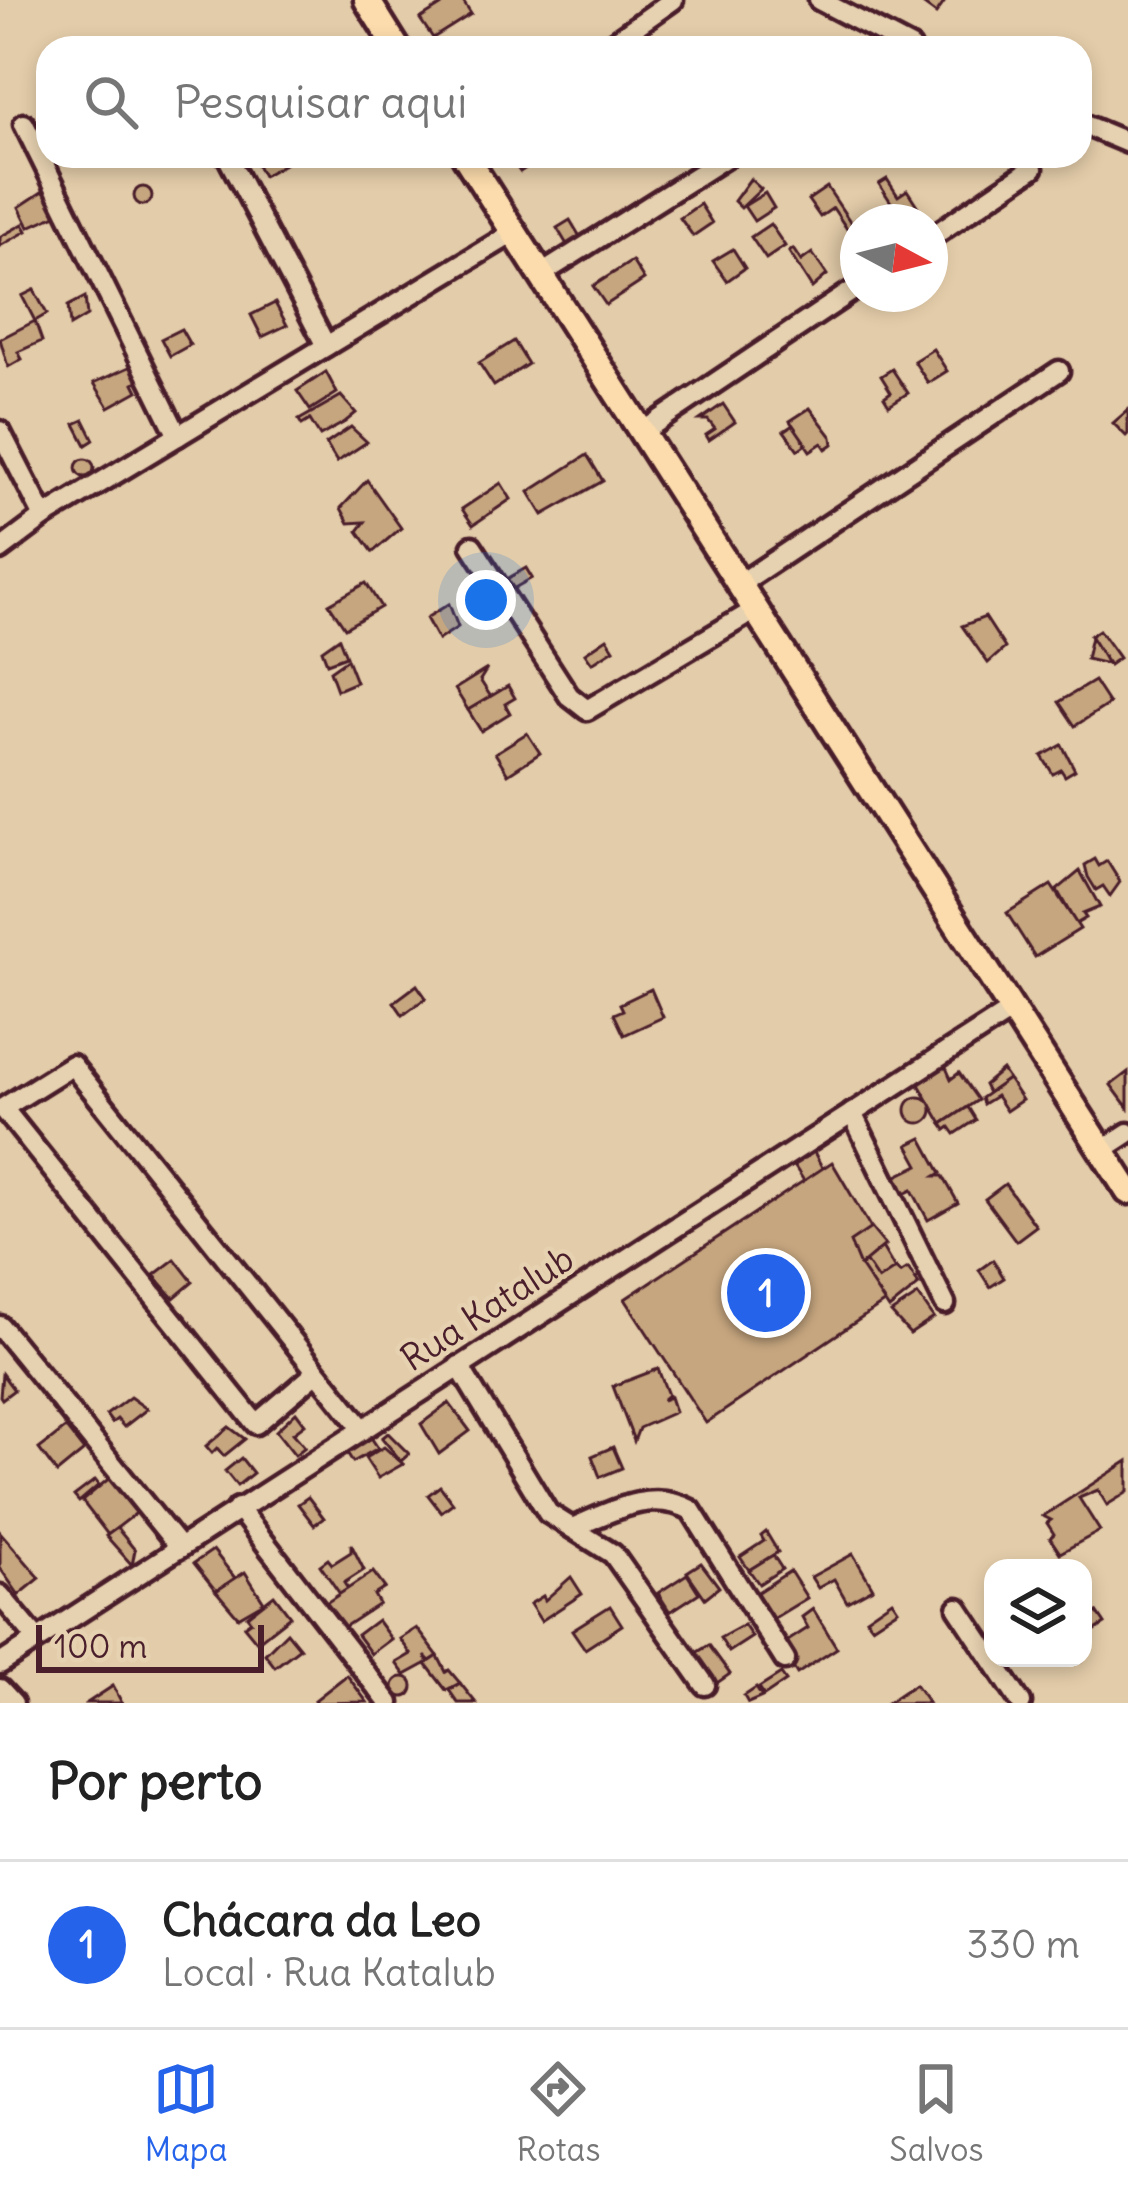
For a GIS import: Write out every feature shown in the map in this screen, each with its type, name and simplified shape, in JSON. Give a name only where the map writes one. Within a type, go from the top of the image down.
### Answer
[{"type":"main road","points":[[372,2],[390,36]]},
{"type":"main road","points":[[473,168],[1128,1191]]},
{"type":"street","points":[[621,36],[673,0]]},
{"type":"street","points":[[819,0],[888,36]]},
{"type":"street","points":[[25,124],[36,146]]},
{"type":"street","points":[[1092,128],[1128,143]]},
{"type":"street","points":[[47,168],[178,436]]},
{"type":"street","points":[[233,168],[326,346]]},
{"type":"street","points":[[540,275],[709,168]]},
{"type":"street","points":[[948,226],[1034,168]]},
{"type":"street","points":[[0,550],[44,517],[513,232]]},
{"type":"street","points":[[642,432],[840,298]]},
{"type":"street","points":[[740,583],[1059,371]]},
{"type":"street","points":[[0,431],[44,517]]},
{"type":"street","points":[[472,546],[569,696],[586,710],[755,610]]},
{"type":"street","name":"Rua Katalub","points":[[0,1664],[1012,1010]]},
{"type":"street","points":[[317,1372],[256,1424],[3,1108],[72,1064],[362,1428]]},
{"type":"street","points":[[852,1113],[944,1304]]},
{"type":"street","points":[[1102,1150],[1128,1132]]},
{"type":"street","points":[[0,1326],[180,1547]]},
{"type":"street","points":[[459,1366],[548,1513],[613,1554],[705,1685]]},
{"type":"street","points":[[572,1528],[640,1500],[677,1503],[692,1510],[785,1660]]},
{"type":"street","points":[[238,1508],[389,1703]]},
{"type":"street","points":[[0,1595],[36,1638]]},
{"type":"street","points":[[958,1608],[1021,1703]]},
{"type":"street","points":[[0,1689],[13,1703]]},
{"type":"building","points":[[450,0],[462,0],[471,14],[436,36],[420,19]]},
{"type":"building","points":[[917,0],[946,0],[936,14]]},
{"type":"building","points":[[750,179],[761,189],[741,208],[734,201]]},
{"type":"building","points":[[887,179],[898,196],[907,190],[916,204],[892,204],[879,184]]},
{"type":"building","points":[[143,187],[152,196],[143,205],[134,196]]},
{"type":"building","points":[[827,187],[840,206],[840,218],[833,208],[820,217],[808,200]]},
{"type":"building","points":[[45,190],[58,214],[29,227],[19,207]]},
{"type":"building","points":[[765,193],[774,208],[754,221],[744,206]]},
{"type":"building","points":[[700,204],[712,223],[693,236],[680,218]]},
{"type":"building","points":[[570,220],[582,240],[569,248],[557,228]]},
{"type":"building","points":[[23,224],[27,231],[0,246],[0,237]]},
{"type":"building","points":[[770,224],[785,246],[766,259],[751,237]]},
{"type":"building","points":[[733,249],[745,268],[727,281],[713,261]]},
{"type":"building","points":[[793,249],[801,261],[812,253],[827,275],[812,288],[789,252]]},
{"type":"building","points":[[632,261],[644,280],[606,305],[593,286]]},
{"type":"building","points":[[34,290],[47,314],[35,321],[22,296]]},
{"type":"building","points":[[85,297],[87,316],[70,326],[68,306]]},
{"type":"building","points":[[275,303],[287,325],[262,337],[251,315]]},
{"type":"building","points":[[35,321],[42,341],[18,352],[22,359],[8,367],[0,339]]},
{"type":"building","points":[[181,329],[190,345],[170,356],[161,339]]},
{"type":"building","points":[[514,341],[528,364],[494,386],[479,363]]},
{"type":"building","points":[[933,349],[947,371],[928,383],[914,361]]},
{"type":"building","points":[[134,365],[141,379],[134,383],[138,391],[109,407],[94,383]]},
{"type":"building","points":[[892,369],[908,393],[889,405],[884,397],[891,392],[881,376]]},
{"type":"building","points":[[326,372],[337,393],[310,410],[297,391]]},
{"type":"building","points":[[341,396],[356,413],[345,422],[320,436],[310,420],[302,425],[299,420]]},
{"type":"building","points":[[723,404],[735,422],[709,440],[706,435],[715,429],[708,420],[700,420]]},
{"type":"building","points":[[810,408],[832,437],[833,444],[826,449],[822,443],[810,451],[790,421]]},
{"type":"building","points":[[1128,410],[1128,434],[1126,436],[1113,423]]},
{"type":"building","points":[[84,420],[94,440],[86,445],[75,424]]},
{"type":"building","points":[[793,425],[806,444],[798,450],[784,431]]},
{"type":"building","points":[[351,427],[367,442],[337,462],[326,444]]},
{"type":"building","points":[[587,455],[603,481],[543,515],[529,492]]},
{"type":"building","points":[[85,459],[94,468],[85,477],[76,468]]},
{"type":"building","points":[[367,480],[401,528],[373,552],[358,531],[365,522],[349,523],[341,508]]},
{"type":"building","points":[[501,483],[511,499],[473,525],[462,509]]},
{"type":"building","points":[[526,568],[532,578],[511,590],[505,580]]},
{"type":"building","points":[[366,583],[381,607],[345,628],[329,604]]},
{"type":"building","points":[[449,604],[458,627],[438,640],[426,618]]},
{"type":"building","points":[[985,617],[1005,648],[988,663],[962,626]]},
{"type":"building","points":[[1099,630],[1119,658],[1109,665],[1090,636]]},
{"type":"building","points":[[1091,637],[1099,650],[1107,664],[1086,659]]},
{"type":"building","points":[[339,638],[346,656],[327,663],[322,650]]},
{"type":"building","points":[[607,638],[614,649],[592,663],[585,653]]},
{"type":"building","points":[[347,659],[356,682],[337,690],[330,671]]},
{"type":"building","points":[[487,669],[480,680],[491,697],[468,710],[455,689]]},
{"type":"building","points":[[1094,681],[1109,704],[1075,726],[1059,702]]},
{"type":"building","points":[[508,686],[515,698],[505,704],[510,713],[481,731],[468,710]]},
{"type":"building","points":[[527,733],[540,753],[508,774],[495,753]]},
{"type":"building","points":[[1062,745],[1075,770],[1065,776],[1061,770],[1053,774],[1042,756]]},
{"type":"building","points":[[1095,859],[1099,866],[1107,861],[1120,882],[1110,896],[1103,886],[1096,890],[1088,877],[1085,865]]},
{"type":"building","points":[[1080,871],[1100,907],[1083,914],[1086,918],[1076,924],[1057,890]]},
{"type":"building","points":[[1051,885],[1080,929],[1035,957],[1007,913]]},
{"type":"building","points":[[417,985],[426,998],[403,1015],[394,1002]]},
{"type":"building","points":[[651,989],[663,1017],[624,1035],[614,1014],[623,1010],[620,1004]]},
{"type":"building","points":[[944,1063],[951,1079],[959,1073],[978,1100],[942,1124],[917,1081]]},
{"type":"building","points":[[1002,1070],[1008,1079],[988,1093],[984,1085]]},
{"type":"building","points":[[1128,1072],[1128,1108],[1111,1085]]},
{"type":"building","points":[[1008,1079],[1022,1100],[1006,1111],[996,1096],[983,1104],[981,1098]]},
{"type":"building","points":[[919,1097],[929,1100],[929,1120],[919,1123],[909,1120],[906,1110],[909,1100]]},
{"type":"building","points":[[968,1107],[976,1120],[955,1134],[950,1127],[946,1130],[942,1124]]},
{"type":"building","points":[[922,1138],[941,1173],[936,1176],[943,1176],[958,1203],[928,1220],[912,1190],[902,1195],[893,1178],[919,1165],[908,1145]]},
{"type":"building","points":[[812,1148],[828,1179],[810,1190],[791,1161]]},
{"type":"building","points":[[832,1162],[906,1288],[706,1423],[625,1299]]},
{"type":"building","points":[[1005,1184],[1036,1226],[1016,1241],[985,1199]]},
{"type":"building","points":[[871,1228],[885,1245],[860,1266],[850,1242]]},
{"type":"building","points":[[175,1259],[193,1282],[174,1298],[154,1275]]},
{"type":"building","points":[[993,1260],[1004,1278],[990,1287],[979,1270]]},
{"type":"building","points":[[866,1262],[878,1280],[896,1268],[900,1273],[908,1268],[919,1285],[889,1309],[860,1266]]},
{"type":"building","points":[[918,1295],[934,1318],[910,1334],[891,1313]]},
{"type":"building","points":[[658,1369],[668,1395],[662,1400],[670,1397],[675,1412],[639,1428],[634,1441],[613,1386]]},
{"type":"building","points":[[2,1374],[14,1390],[2,1399],[0,1396]]},
{"type":"building","points":[[130,1397],[147,1409],[124,1427],[117,1419],[112,1423],[106,1415]]},
{"type":"building","points":[[449,1403],[470,1431],[439,1454],[421,1424]]},
{"type":"building","points":[[296,1412],[305,1424],[293,1433],[305,1447],[295,1455],[276,1431]]},
{"type":"building","points":[[229,1427],[245,1439],[224,1456],[217,1448],[212,1453],[206,1446]]},
{"type":"building","points":[[66,1428],[84,1451],[57,1473],[39,1449]]},
{"type":"building","points":[[388,1433],[409,1454],[401,1461],[382,1438]]},
{"type":"building","points":[[370,1436],[378,1448],[353,1462],[346,1451]]},
{"type":"building","points":[[384,1447],[403,1464],[378,1478],[365,1458]]},
{"type":"building","points":[[613,1447],[622,1468],[600,1477],[592,1456]]},
{"type":"building","points":[[241,1458],[253,1473],[237,1486],[225,1471]]},
{"type":"building","points":[[1128,1461],[1128,1492],[1107,1505],[1098,1490],[1079,1498],[1100,1531],[1060,1553],[1050,1538],[1054,1534],[1047,1523],[1051,1520],[1043,1516]]},
{"type":"building","points":[[112,1476],[139,1511],[108,1535],[82,1501]]},
{"type":"building","points":[[95,1480],[99,1485],[79,1502],[74,1496]]},
{"type":"building","points":[[440,1486],[453,1503],[441,1512],[428,1495]]},
{"type":"building","points":[[308,1497],[324,1518],[314,1525],[298,1504]]},
{"type":"building","points":[[117,1528],[135,1550],[132,1565],[106,1536]]},
{"type":"building","points":[[0,1532],[40,1578],[19,1595],[0,1568]]},
{"type":"building","points":[[766,1532],[778,1552],[749,1570],[740,1557],[764,1541],[761,1536]]},
{"type":"building","points":[[351,1544],[364,1570],[344,1583],[348,1589],[340,1594],[320,1565],[328,1559],[332,1564],[351,1552]]},
{"type":"building","points":[[213,1550],[235,1578],[216,1591],[194,1563]]},
{"type":"building","points":[[853,1554],[873,1588],[847,1602],[834,1579],[818,1588],[811,1577]]},
{"type":"building","points":[[773,1555],[782,1569],[759,1584],[749,1570]]},
{"type":"building","points":[[701,1563],[719,1587],[705,1598],[687,1572]]},
{"type":"building","points":[[790,1571],[807,1598],[766,1623],[750,1597]]},
{"type":"building","points":[[245,1572],[264,1602],[238,1617],[216,1591]]},
{"type":"building","points":[[373,1572],[385,1588],[374,1595],[379,1604],[344,1627],[326,1603]]},
{"type":"building","points":[[687,1574],[699,1593],[670,1612],[658,1593]]},
{"type":"building","points":[[571,1577],[582,1594],[541,1621],[530,1604],[543,1596],[545,1600]]},
{"type":"building","points":[[274,1595],[290,1616],[257,1642],[244,1626],[251,1621],[247,1616]]},
{"type":"building","points":[[892,1600],[898,1609],[872,1626],[866,1618]]},
{"type":"building","points":[[610,1606],[622,1625],[585,1649],[572,1630]]},
{"type":"building","points":[[813,1609],[837,1648],[797,1674],[780,1646],[808,1628],[802,1617]]},
{"type":"building","points":[[1097,1612],[1105,1624],[1092,1632],[1092,1615]]},
{"type":"building","points":[[377,1620],[391,1639],[371,1654],[357,1635]]},
{"type":"building","points":[[744,1625],[752,1637],[729,1652],[720,1638]]},
{"type":"building","points":[[417,1628],[438,1656],[430,1661],[425,1656],[429,1662],[405,1675],[396,1663],[411,1654],[400,1639]]},
{"type":"building","points":[[287,1632],[300,1648],[275,1667],[265,1654]]},
{"type":"building","points":[[709,1645],[730,1674],[717,1683],[696,1653]]},
{"type":"building","points":[[438,1656],[446,1672],[460,1683],[446,1690],[426,1664]]},
{"type":"building","points":[[781,1674],[786,1681],[764,1696],[759,1688]]},
{"type":"building","points":[[347,1675],[367,1702],[317,1703],[315,1700]]},
{"type":"building","points":[[403,1677],[413,1687],[403,1697],[393,1687]]},
{"type":"building","points":[[460,1683],[476,1703],[458,1703],[449,1690]]},
{"type":"building","points":[[915,1684],[928,1703],[887,1703]]},
{"type":"building","points":[[113,1686],[122,1703],[87,1703]]},
{"type":"building","points":[[756,1688],[762,1697],[748,1703],[744,1696]]},
{"type":"place","name":"Chácara da Leo","points":[[766,1293]]}]
